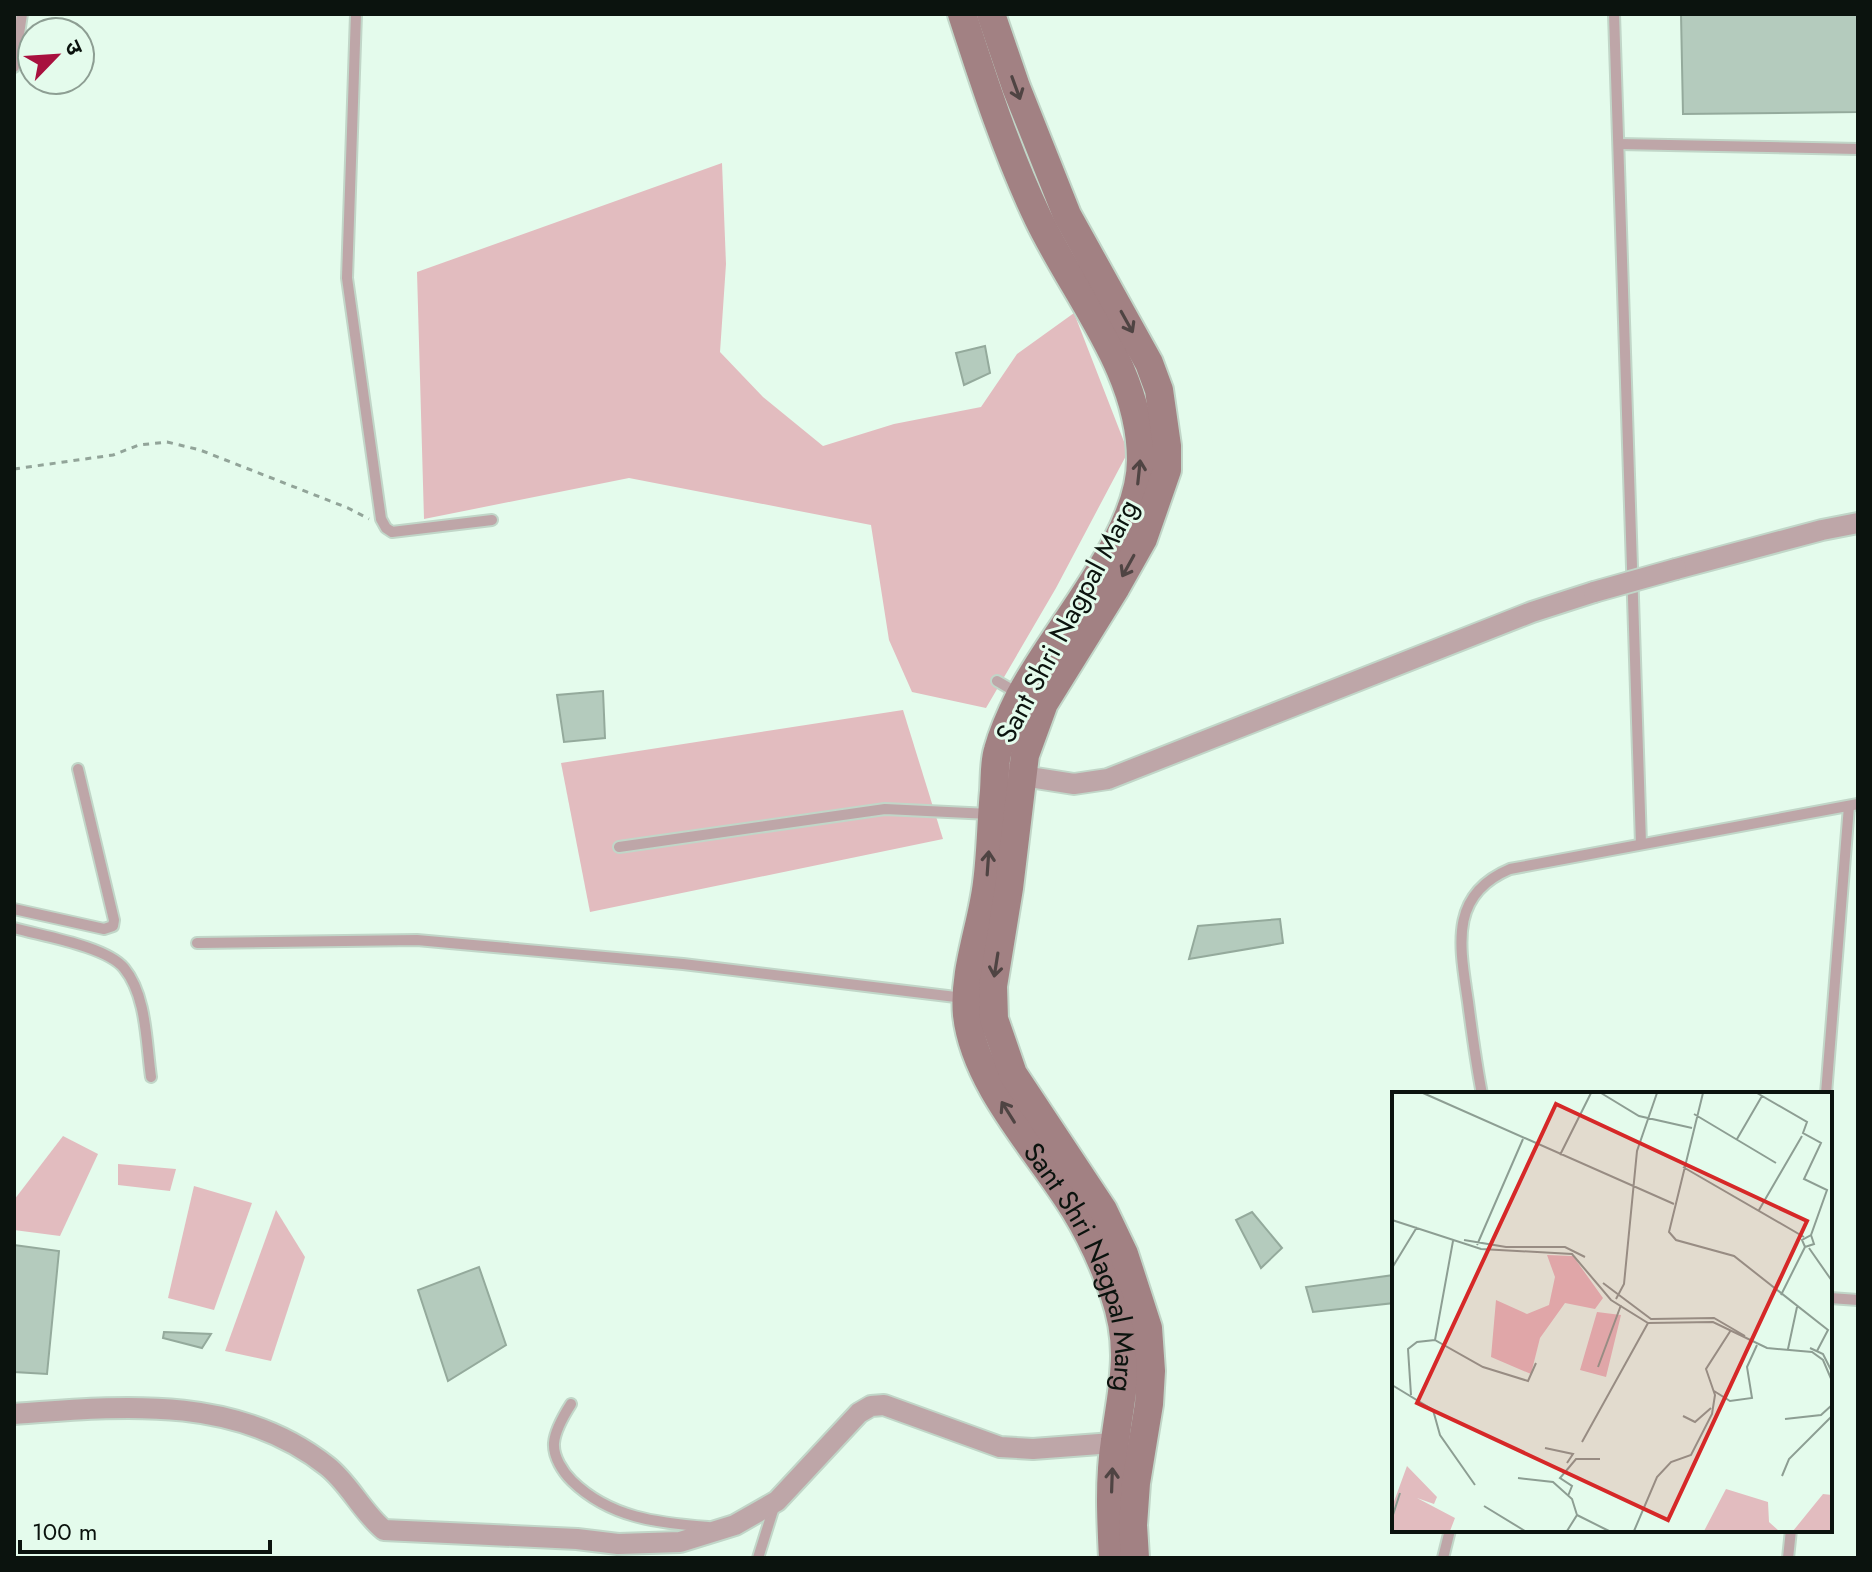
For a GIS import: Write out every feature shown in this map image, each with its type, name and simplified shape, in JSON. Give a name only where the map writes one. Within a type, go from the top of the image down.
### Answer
[{"type":"street","name":"Sant Shri Nagpal Marg","points":[[962,14],[987,91],[1037,216],[1120,368],[1132,396],[1140,441],[1141,466],[1136,492],[1122,528],[1009,688],[997,751],[1008,774],[1009,888],[993,986],[994,1019],[1013,1074],[1103,1210],[1136,1287],[1148,1328],[1151,1371],[1149,1404],[1112,1477],[1113,1558]]},
{"type":"street","name":"Sant Shri Nagpal Marg","points":[[991,14],[1016,87],[1067,215],[1149,363],[1159,390],[1167,446],[1167,470],[1143,539],[1044,703],[1025,755],[1008,774],[992,814],[987,883],[967,999],[973,1044],[988,1076],[1007,1110],[1074,1209],[1097,1249],[1115,1294],[1125,1332],[1123,1400],[1135,1558]]},
{"type":"street","points":[[1008,774],[1074,784],[1108,779],[1532,612],[1676,569],[1858,523]]},
{"type":"street","points":[[14,1414],[158,1407],[195,1410],[233,1420],[268,1432],[318,1459],[330,1468],[373,1521],[390,1532],[652,1544],[680,1542],[758,1514],[777,1501],[849,1422],[871,1406],[884,1405],[982,1442],[1015,1449],[1128,1442]]},
{"type":"lane","points":[[14,67],[22,14]]},
{"type":"lane","points":[[356,14],[347,278],[369,416],[381,519],[392,532],[492,520]]},
{"type":"lane","points":[[1614,14],[1641,844]]},
{"type":"lane","points":[[1619,144],[1858,149]]},
{"type":"lane","points":[[14,909],[104,929],[115,923],[78,769]]},
{"type":"lane","points":[[1482,1092],[1460,944],[1461,930],[1473,897],[1482,885],[1510,869],[1854,805],[1826,1092]]},
{"type":"lane","points":[[619,847],[885,809],[992,814]]},
{"type":"lane","points":[[14,928],[96,951],[113,958],[125,969],[139,1000],[151,1077]]},
{"type":"lane","points":[[197,943],[417,940],[683,964],[967,999]]},
{"type":"lane","points":[[1832,1298],[1858,1300]]},
{"type":"lane","points":[[571,1404],[554,1443],[557,1459],[567,1476],[582,1490],[602,1505],[625,1515],[655,1522],[725,1528]]},
{"type":"lane","points":[[758,1558],[777,1501]]},
{"type":"lane","points":[[1443,1558],[1450,1532]]},
{"type":"lane","points":[[1788,1558],[1791,1532]]},
{"type":"path","points":[[14,469],[113,455],[139,445],[167,442],[200,450],[338,503],[386,528]]},
{"type":"shaded area","points":[[722,163],[726,264],[720,352],[763,397],[823,446],[894,424],[981,407],[1017,354],[1074,313],[1128,452],[1056,588],[986,708],[912,692],[889,640],[871,525],[629,478],[424,519],[417,272]]},
{"type":"shaded area","points":[[903,710],[943,839],[590,912],[561,763]]},
{"type":"shaded area","points":[[63,1136],[98,1154],[60,1236],[14,1230],[14,1200]]},
{"type":"shaded area","points":[[118,1164],[176,1169],[170,1191],[118,1185]]},
{"type":"shaded area","points":[[194,1186],[252,1203],[214,1310],[168,1298]]},
{"type":"shaded area","points":[[276,1210],[305,1257],[271,1361],[225,1351]]},
{"type":"building","points":[[1681,14],[1858,14],[1858,112],[1683,114]]},
{"type":"building","points":[[985,346],[990,373],[964,385],[956,353]]},
{"type":"building","points":[[603,691],[605,738],[564,742],[557,695]]},
{"type":"building","points":[[1280,919],[1283,943],[1189,959],[1198,926]]},
{"type":"building","points":[[1252,1212],[1282,1248],[1261,1268],[1236,1220]]},
{"type":"building","points":[[14,1245],[59,1251],[47,1374],[14,1372]]},
{"type":"building","points":[[479,1267],[506,1345],[448,1381],[418,1290]]},
{"type":"building","points":[[1392,1275],[1392,1303],[1313,1312],[1306,1287]]},
{"type":"building","points":[[164,1332],[211,1334],[202,1348],[163,1338]]}]
